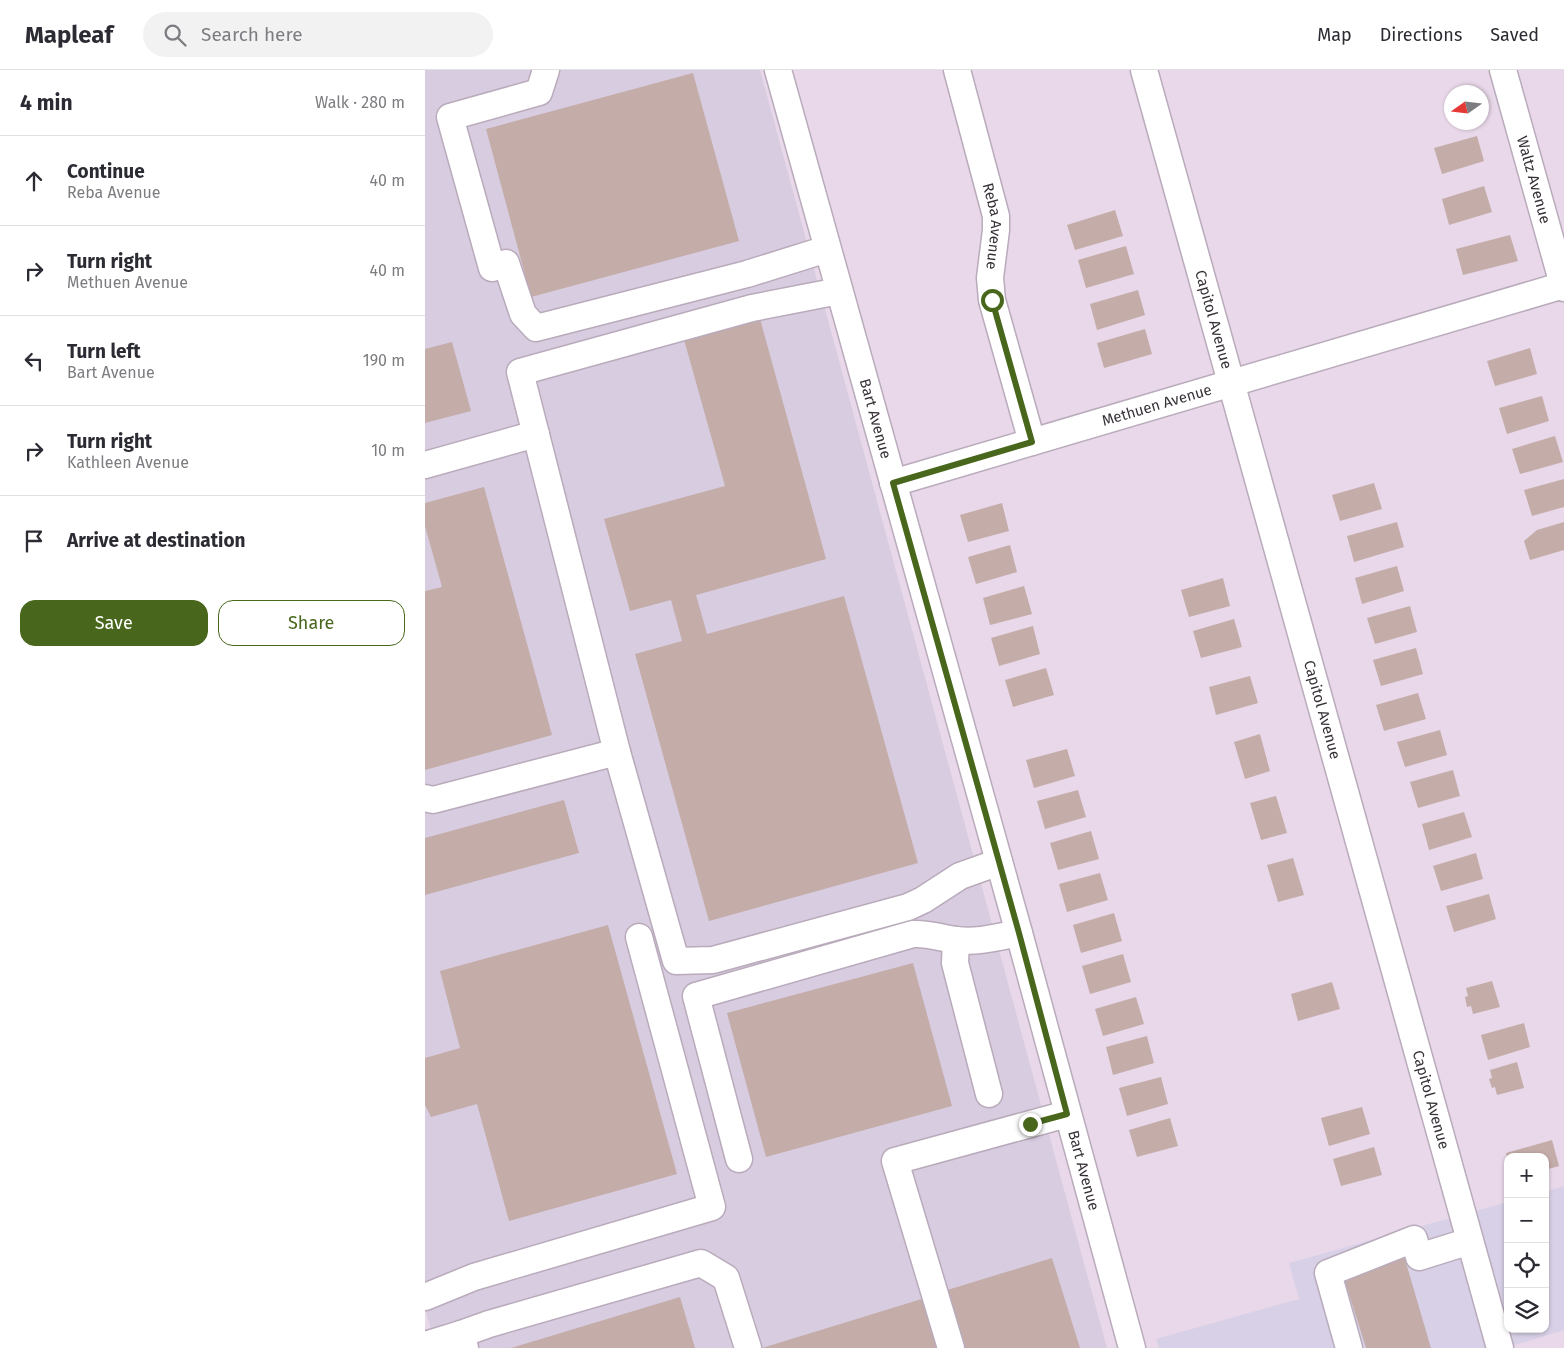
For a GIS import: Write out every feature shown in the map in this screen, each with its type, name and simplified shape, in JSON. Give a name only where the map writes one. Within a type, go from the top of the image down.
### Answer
[{"type":"street","points":[[546,70],[539,92],[450,117],[492,268],[506,264],[523,314],[536,328],[747,274],[827,249]]},
{"type":"street","name":"Bart Avenue","points":[[778,70],[1019,933],[1132,1348]]},
{"type":"street","name":"Reba Avenue","points":[[957,70],[996,216],[990,278],[992,300],[1032,442]]},
{"type":"street","name":"Capitol Avenue","points":[[1144,70],[1500,1348]]},
{"type":"street","name":"Waltz Avenue","points":[[1503,70],[1564,286]]},
{"type":"street","name":"Methuen Avenue","points":[[893,483],[1564,286]]},
{"type":"street","points":[[839,291],[752,308],[520,372],[617,752],[676,961],[713,960],[908,908],[960,876],[999,862]]},
{"type":"street","points":[[425,465],[536,434]]},
{"type":"street","points":[[425,798],[433,800],[617,752]]},
{"type":"street","points":[[739,1159],[696,996],[913,934],[975,941],[1019,933]]},
{"type":"street","points":[[425,1297],[474,1277],[712,1208],[639,937]]},
{"type":"street","points":[[956,940],[955,962],[989,1094]]},
{"type":"street","points":[[951,1348],[895,1161],[1067,1114]]},
{"type":"street","points":[[1349,1348],[1327,1273],[1414,1239],[1419,1257],[1470,1241]]},
{"type":"street","points":[[425,1344],[463,1341],[489,1324],[701,1263],[726,1278],[748,1348]]},
{"type":"shaded area","points":[[425,70],[760,70],[1107,1348],[436,1348],[425,1308]]},
{"type":"shaded area","points":[[1564,1186],[1564,1330],[1505,1348],[1159,1348],[1156,1339],[1299,1299],[1289,1263],[1504,1203],[1504,1333],[1549,1333],[1549,1191]]},
{"type":"building","points":[[693,73],[739,241],[531,297],[486,129]]},
{"type":"building","points":[[1477,136],[1484,161],[1442,174],[1434,148]]},
{"type":"building","points":[[1484,186],[1492,212],[1449,225],[1442,199]]},
{"type":"building","points":[[1115,210],[1123,236],[1075,250],[1067,225]]},
{"type":"building","points":[[1510,235],[1518,261],[1463,275],[1456,249]]},
{"type":"building","points":[[1126,246],[1134,274],[1086,288],[1078,260]]},
{"type":"building","points":[[1138,290],[1145,315],[1097,330],[1090,304]]},
{"type":"building","points":[[759,315],[826,559],[696,595],[707,634],[844,596],[918,863],[709,921],[635,654],[682,641],[671,600],[630,611],[604,519],[725,486],[683,336]]},
{"type":"building","points":[[1145,329],[1152,354],[1104,368],[1097,343]]},
{"type":"building","points":[[452,342],[471,411],[425,423],[425,349]]},
{"type":"building","points":[[1530,348],[1537,374],[1495,386],[1487,361]]},
{"type":"building","points":[[1542,396],[1549,421],[1507,434],[1499,408]]},
{"type":"building","points":[[1555,436],[1563,462],[1520,474],[1512,449]]},
{"type":"building","points":[[1564,479],[1564,507],[1532,516],[1524,490]]},
{"type":"building","points":[[1374,483],[1382,509],[1340,521],[1332,495]]},
{"type":"building","points":[[484,487],[552,735],[425,770],[425,591],[442,587],[425,526],[425,503]]},
{"type":"building","points":[[1002,503],[1009,531],[968,542],[960,515]]},
{"type":"building","points":[[1397,522],[1404,547],[1354,562],[1347,536]]},
{"type":"building","points":[[1564,522],[1564,550],[1530,560],[1524,541],[1537,530]]},
{"type":"building","points":[[1010,545],[1017,572],[976,584],[968,557]]},
{"type":"building","points":[[1397,566],[1404,591],[1362,604],[1355,578]]},
{"type":"building","points":[[1223,578],[1230,606],[1189,617],[1181,590]]},
{"type":"building","points":[[1024,586],[1032,614],[990,625],[983,598]]},
{"type":"building","points":[[1410,606],[1417,632],[1375,644],[1367,618]]},
{"type":"building","points":[[1234,619],[1242,647],[1201,658],[1193,631]]},
{"type":"building","points":[[1033,626],[1040,654],[999,666],[991,638]]},
{"type":"building","points":[[1416,648],[1423,674],[1381,686],[1373,660]]},
{"type":"building","points":[[1046,668],[1054,695],[1013,707],[1005,680]]},
{"type":"building","points":[[1250,676],[1258,703],[1216,715],[1209,687]]},
{"type":"building","points":[[1418,693],[1426,719],[1384,731],[1376,705]]},
{"type":"building","points":[[1440,730],[1447,755],[1405,767],[1397,742]]},
{"type":"building","points":[[1260,734],[1270,771],[1245,779],[1234,742]]},
{"type":"building","points":[[1067,749],[1075,776],[1034,788],[1026,760]]},
{"type":"building","points":[[1453,770],[1460,796],[1418,808],[1410,782]]},
{"type":"building","points":[[1078,790],[1086,817],[1045,829],[1037,801]]},
{"type":"building","points":[[1276,796],[1287,833],[1261,840],[1250,803]]},
{"type":"building","points":[[564,800],[579,853],[425,895],[425,838]]},
{"type":"building","points":[[1464,812],[1472,837],[1429,850],[1422,824]]},
{"type":"building","points":[[1091,831],[1099,859],[1058,870],[1050,843]]},
{"type":"building","points":[[1476,853],[1483,879],[1441,891],[1433,866]]},
{"type":"building","points":[[1293,858],[1304,895],[1278,902],[1267,865]]},
{"type":"building","points":[[1100,873],[1108,900],[1067,912],[1059,884]]},
{"type":"building","points":[[1489,894],[1496,919],[1454,932],[1446,906]]},
{"type":"building","points":[[1114,913],[1122,941],[1081,953],[1073,925]]},
{"type":"building","points":[[608,925],[677,1174],[509,1221],[477,1104],[431,1117],[425,1105],[425,1058],[460,1048],[440,971]]},
{"type":"building","points":[[1123,954],[1131,982],[1090,994],[1082,966]]},
{"type":"building","points":[[913,963],[952,1106],[766,1157],[727,1013]]},
{"type":"building","points":[[1492,981],[1500,1007],[1473,1014],[1471,1006],[1467,1007],[1465,997],[1468,996],[1466,988]]},
{"type":"building","points":[[1332,982],[1340,1009],[1298,1021],[1291,994]]},
{"type":"building","points":[[1136,997],[1144,1024],[1103,1036],[1095,1009]]},
{"type":"building","points":[[1524,1023],[1530,1047],[1488,1060],[1481,1035]]},
{"type":"building","points":[[1147,1036],[1154,1063],[1113,1075],[1106,1047]]},
{"type":"building","points":[[1517,1062],[1524,1088],[1497,1095],[1495,1087],[1492,1088],[1489,1079],[1492,1078],[1490,1070]]},
{"type":"building","points":[[1161,1077],[1168,1104],[1127,1116],[1119,1088]]},
{"type":"building","points":[[1362,1107],[1370,1134],[1329,1146],[1321,1118]]},
{"type":"building","points":[[1170,1118],[1178,1146],[1137,1157],[1129,1130]]},
{"type":"building","points":[[1552,1140],[1559,1166],[1549,1169],[1549,1153],[1506,1153]]},
{"type":"building","points":[[1374,1147],[1382,1175],[1341,1186],[1333,1159]]},
{"type":"building","points":[[1404,1256],[1431,1348],[1366,1348],[1343,1275]]},
{"type":"building","points":[[1052,1258],[1080,1348],[961,1348],[944,1291]]},
{"type":"building","points":[[680,1297],[695,1348],[511,1348]]},
{"type":"building","points":[[925,1298],[940,1348],[762,1348]]},
{"type":"route","points":[[992,300],[1032,442],[893,483],[1019,933],[1067,1114],[1030,1124]]}]
